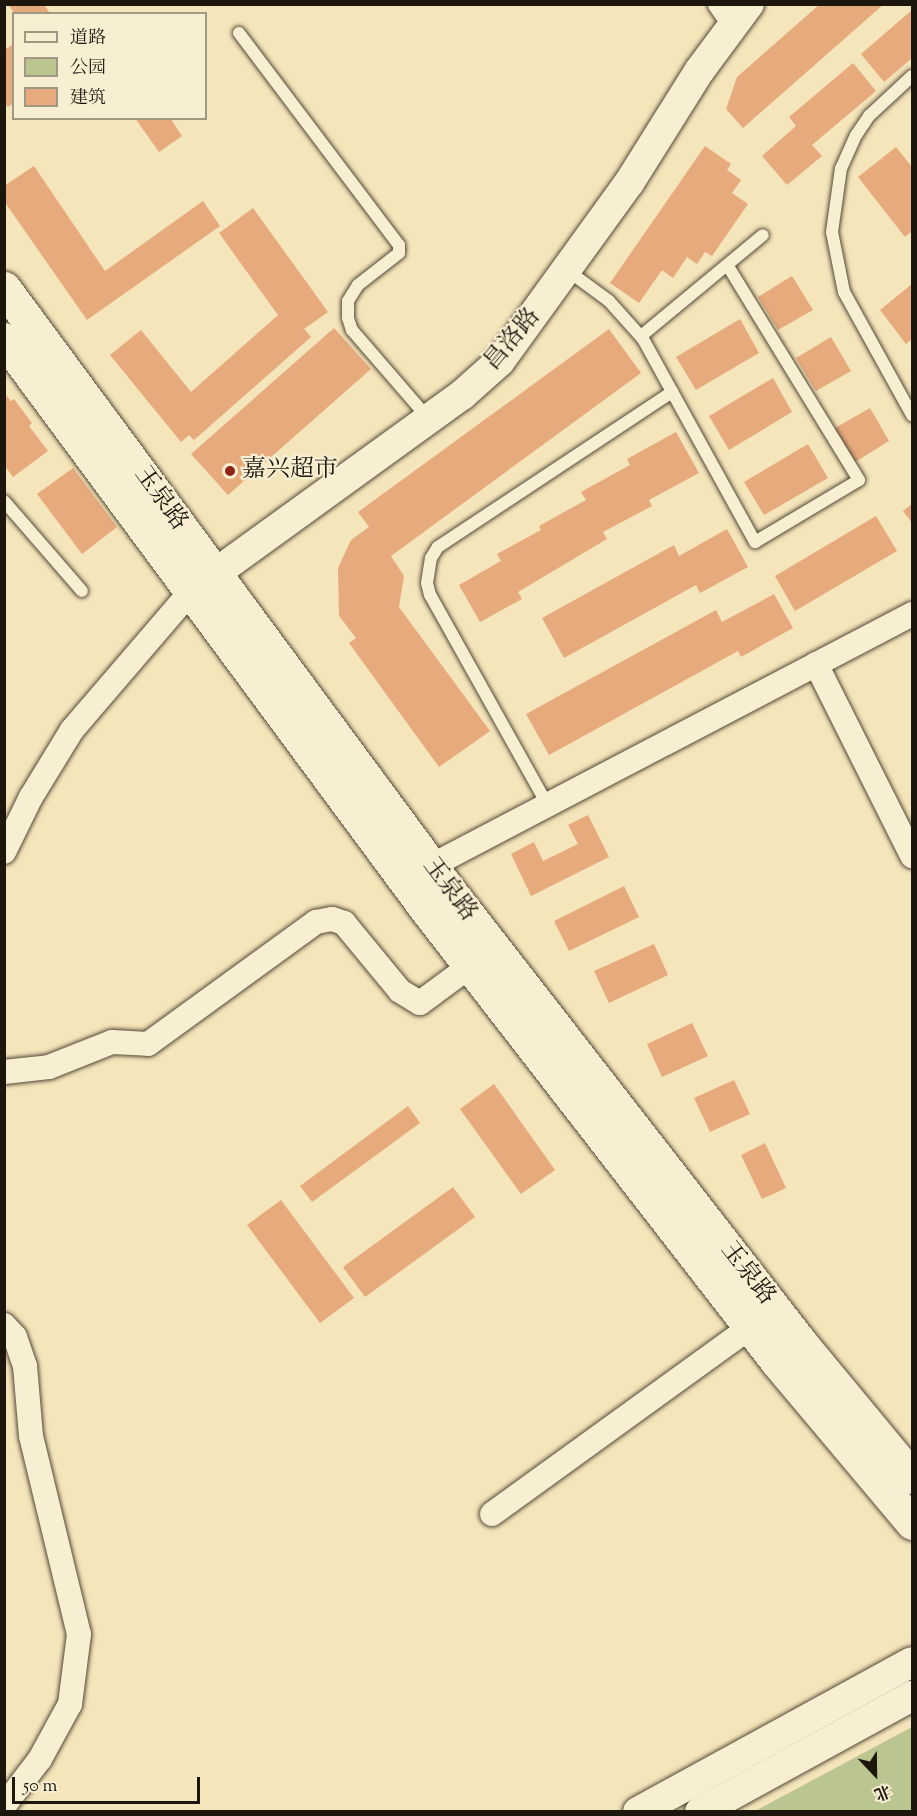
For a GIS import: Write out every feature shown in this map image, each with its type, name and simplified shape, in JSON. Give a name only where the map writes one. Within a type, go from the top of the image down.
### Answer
[{"type":"main road","name":"玉泉路","points":[[4,288],[203,582],[470,966],[750,1327],[912,1523]]},
{"type":"main road","name":"玉泉路","points":[[4,339],[431,866],[801,1343],[912,1477]]},
{"type":"street","name":"昌洛路","points":[[203,582],[429,419],[500,361],[629,183],[734,11]]},
{"type":"street","points":[[4,852],[31,797],[72,730],[96,698],[203,582]]},
{"type":"street","points":[[431,866],[912,614]]},
{"type":"street","points":[[816,664],[912,856]]},
{"type":"street","points":[[4,1072],[49,1067],[112,1042],[148,1044],[316,922],[332,919],[344,923],[400,991],[420,1003],[470,966]]},
{"type":"street","points":[[4,1325],[15,1337],[25,1366],[31,1436],[79,1634],[70,1704],[40,1759],[4,1806]]},
{"type":"street","points":[[492,1514],[750,1327]]},
{"type":"street","points":[[638,1812],[912,1662]]},
{"type":"street","points":[[700,1812],[912,1696]]},
{"type":"lane","points":[[239,33],[399,244],[399,253],[358,285],[348,301],[348,318],[352,330],[429,419]]},
{"type":"lane","points":[[912,76],[869,116],[856,135],[841,168],[832,232],[844,291],[912,415]]},
{"type":"lane","points":[[641,336],[763,235]]},
{"type":"lane","points":[[567,270],[609,301],[641,336],[755,542],[859,480],[727,265]]},
{"type":"lane","points":[[547,804],[430,595],[427,582],[431,558],[438,547],[672,392]]},
{"type":"lane","points":[[4,501],[82,591]]},
{"type":"green space","points":[[912,1727],[912,1811],[755,1811]]},
{"type":"building","points":[[8,4],[44,4],[49,12],[14,12]]},
{"type":"building","points":[[820,4],[884,4],[743,128],[726,109],[737,77]]},
{"type":"building","points":[[912,10],[912,58],[884,82],[861,54]]},
{"type":"building","points":[[12,45],[12,104],[8,107],[4,102],[4,50]]},
{"type":"building","points":[[853,63],[876,91],[812,145],[822,156],[787,185],[762,156],[796,126],[789,117]]},
{"type":"building","points":[[136,120],[171,120],[182,136],[159,152]]},
{"type":"building","points":[[705,146],[731,164],[727,170],[741,180],[732,193],[748,204],[712,256],[705,252],[697,264],[687,257],[673,278],[662,270],[639,303],[610,283]]},
{"type":"building","points":[[896,147],[912,167],[912,231],[905,237],[858,177]]},
{"type":"building","points":[[34,166],[105,271],[203,201],[220,226],[87,320],[4,201],[4,186]]},
{"type":"building","points":[[253,208],[328,312],[304,329],[311,337],[194,440],[189,435],[181,442],[110,355],[141,330],[191,392],[278,315],[219,233]]},
{"type":"building","points":[[792,276],[813,310],[778,330],[758,297]]},
{"type":"building","points":[[912,284],[912,339],[906,344],[880,310]]},
{"type":"building","points":[[740,319],[759,353],[696,390],[676,357]]},
{"type":"building","points":[[334,328],[371,369],[228,495],[191,454]]},
{"type":"building","points":[[609,329],[641,373],[391,556],[404,576],[399,607],[490,731],[439,767],[349,643],[356,638],[339,616],[338,568],[351,540],[369,527],[358,512]]},
{"type":"building","points":[[831,337],[851,371],[816,391],[796,358]]},
{"type":"building","points":[[773,378],[792,412],[729,450],[709,416]]},
{"type":"building","points":[[4,393],[11,401],[14,399],[32,423],[29,426],[48,451],[13,477],[4,465]]},
{"type":"building","points":[[870,408],[889,441],[855,462],[835,428]]},
{"type":"building","points":[[676,432],[699,473],[649,500],[652,506],[603,532],[607,539],[518,592],[522,599],[480,622],[459,585],[501,561],[497,554],[541,530],[539,526],[586,500],[581,492],[630,465],[627,459]]},
{"type":"building","points":[[808,444],[828,478],[764,515],[744,482]]},
{"type":"building","points":[[73,468],[117,527],[82,554],[37,494]]},
{"type":"building","points":[[912,504],[912,523],[903,511]]},
{"type":"building","points":[[876,516],[897,551],[795,611],[775,576]]},
{"type":"building","points":[[727,529],[748,567],[700,593],[696,585],[564,658],[542,618],[674,545],[679,556]]},
{"type":"building","points":[[774,594],[793,628],[741,657],[738,651],[549,755],[526,714],[716,610],[722,622]]},
{"type":"building","points":[[588,815],[609,857],[531,896],[511,854],[534,842],[543,861],[578,844],[568,825]]},
{"type":"building","points":[[624,886],[639,917],[569,951],[554,921]]},
{"type":"building","points":[[654,944],[668,975],[609,1003],[594,971]]},
{"type":"building","points":[[692,1023],[708,1056],[662,1077],[647,1044]]},
{"type":"building","points":[[734,1080],[750,1114],[710,1132],[694,1098]]},
{"type":"building","points":[[494,1084],[555,1170],[521,1194],[460,1109]]},
{"type":"building","points":[[408,1106],[420,1123],[312,1202],[300,1186]]},
{"type":"building","points":[[765,1143],[786,1188],[762,1199],[741,1155]]},
{"type":"building","points":[[453,1187],[475,1217],[365,1297],[343,1267]]},
{"type":"building","points":[[281,1200],[354,1298],[320,1323],[247,1225]]},
{"type":"place","name":"嘉兴超市","points":[[230,471]]}]
